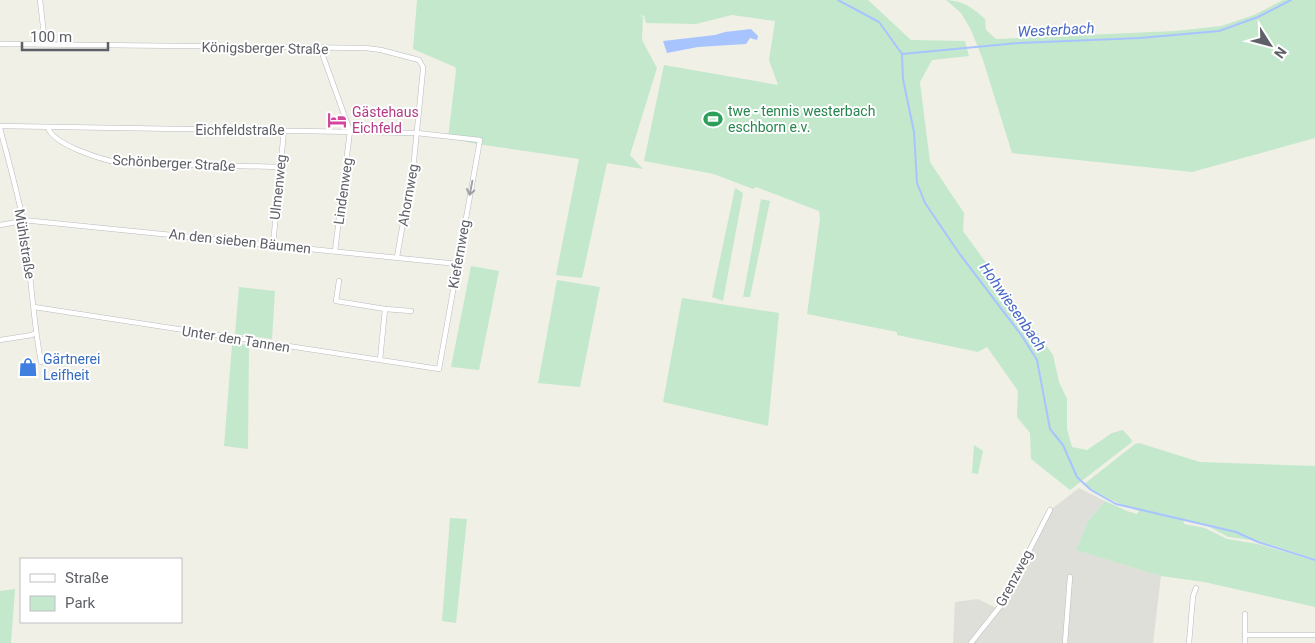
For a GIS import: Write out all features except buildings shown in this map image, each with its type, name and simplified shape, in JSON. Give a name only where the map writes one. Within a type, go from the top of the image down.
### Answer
[{"type":"street","points":[[40,0],[45,44]]},
{"type":"street","name":"Königsberger Straße","points":[[0,44],[366,48],[409,56]]},
{"type":"street","points":[[322,49],[350,131]]},
{"type":"street","name":"Ahornweg","points":[[397,258],[418,132],[423,66],[419,60],[409,56]]},
{"type":"street","name":"Eichfeldstraße","points":[[0,127],[418,132],[480,140]]},
{"type":"street","name":"Mühlstraße","points":[[0,127],[23,220],[41,362]]},
{"type":"street","name":"Schönberger Straße","points":[[48,127],[48,130],[53,135],[79,151],[120,163],[280,167]]},
{"type":"street","name":"Ulmenweg","points":[[273,245],[284,130]]},
{"type":"street","name":"Lindenweg","points":[[335,251],[350,131]]},
{"type":"street","name":"Kiefernweg","points":[[439,369],[480,140]]},
{"type":"street","name":"An den sieben Bäumen","points":[[0,225],[23,220],[458,264]]},
{"type":"street","points":[[339,282],[336,301],[384,309],[411,311]]},
{"type":"street","name":"Unter den Tannen","points":[[34,307],[439,369]]},
{"type":"street","points":[[380,360],[384,309]]},
{"type":"street","points":[[0,340],[36,333]]},
{"type":"street","name":"Grenzweg","points":[[972,643],[1002,604],[1050,510]]},
{"type":"street","points":[[1064,643],[1070,577]]},
{"type":"street","points":[[1189,643],[1193,596],[1196,588]]},
{"type":"street","points":[[1245,614],[1245,643]]},
{"type":"street","points":[[1245,635],[1315,635]]},
{"type":"shaded area","points":[[1079,488],[1105,501],[1089,520],[1077,550],[1161,576],[1153,643],[953,643],[955,602],[978,599],[996,608],[1045,514]]},
{"type":"green space","points":[[417,0],[868,0],[911,40],[965,41],[969,56],[932,60],[920,82],[930,162],[964,213],[963,231],[1053,355],[1059,382],[1067,399],[1067,429],[1072,447],[1087,450],[1112,433],[1123,430],[1132,442],[1070,490],[1031,459],[1030,433],[1017,417],[1018,391],[987,347],[978,352],[897,335],[897,332],[807,314],[820,219],[819,211],[756,187],[753,189],[714,174],[644,161],[664,65],[778,85],[769,60],[775,21],[732,15],[696,24],[646,23],[644,16],[640,15],[643,17],[642,40],[657,68],[630,155],[643,169],[607,163],[582,278],[556,275],[579,159],[448,138],[456,71],[455,67],[413,49]]},
{"type":"green space","points":[[946,0],[968,6],[985,19],[986,30],[996,39],[1175,31],[1221,26],[1254,15],[1283,0],[1315,0],[1315,138],[1192,172],[1012,153],[983,60],[971,30],[961,13]]},
{"type":"green space","points":[[735,188],[743,193],[723,301],[712,297]]},
{"type":"green space","points":[[761,199],[770,201],[750,297],[743,297]]},
{"type":"green space","points":[[471,266],[499,271],[479,370],[451,367]]},
{"type":"green space","points":[[557,280],[600,287],[580,387],[538,383]]},
{"type":"green space","points":[[239,287],[275,291],[272,339],[235,334]]},
{"type":"green space","points":[[682,298],[779,313],[768,426],[663,402]]},
{"type":"green space","points":[[249,344],[248,449],[224,446],[232,345]]},
{"type":"green space","points":[[1139,443],[1200,462],[1315,466],[1315,559],[1259,541],[1228,537],[1206,525],[1183,520],[1184,524],[1205,528],[1227,539],[1258,544],[1315,561],[1315,607],[1204,582],[1161,576],[1076,550],[1089,520],[1105,501],[1137,514],[1139,511],[1103,496],[1083,485],[1135,444]]},
{"type":"green space","points":[[974,445],[983,451],[978,474],[972,473]]},
{"type":"green space","points":[[450,518],[467,519],[456,623],[442,621]]},
{"type":"green space","points":[[15,589],[11,643],[0,643],[0,591]]},
{"type":"water","points":[[751,29],[758,36],[757,40],[750,38],[746,44],[698,47],[667,53],[663,41],[715,35]]},
{"type":"waterway","name":"Westerbach","points":[[838,0],[879,22],[902,54],[1019,43],[1140,38],[1219,31],[1258,17],[1291,0]]},
{"type":"waterway","name":"Hohwiesenbach","points":[[902,54],[903,79],[914,132],[917,183],[925,203],[959,253],[1022,336],[1037,360],[1050,429],[1063,445],[1077,477],[1091,490],[1116,504],[1236,532],[1258,542],[1315,560]]},
{"type":"place","name":"twe - tennis westerbach eschborn e.v.","points":[[713,119]]},
{"type":"place","name":"Gästehaus Eichfeld","points":[[337,120]]},
{"type":"place","name":"Gärtnerei Leifheit","points":[[28,367]]}]
